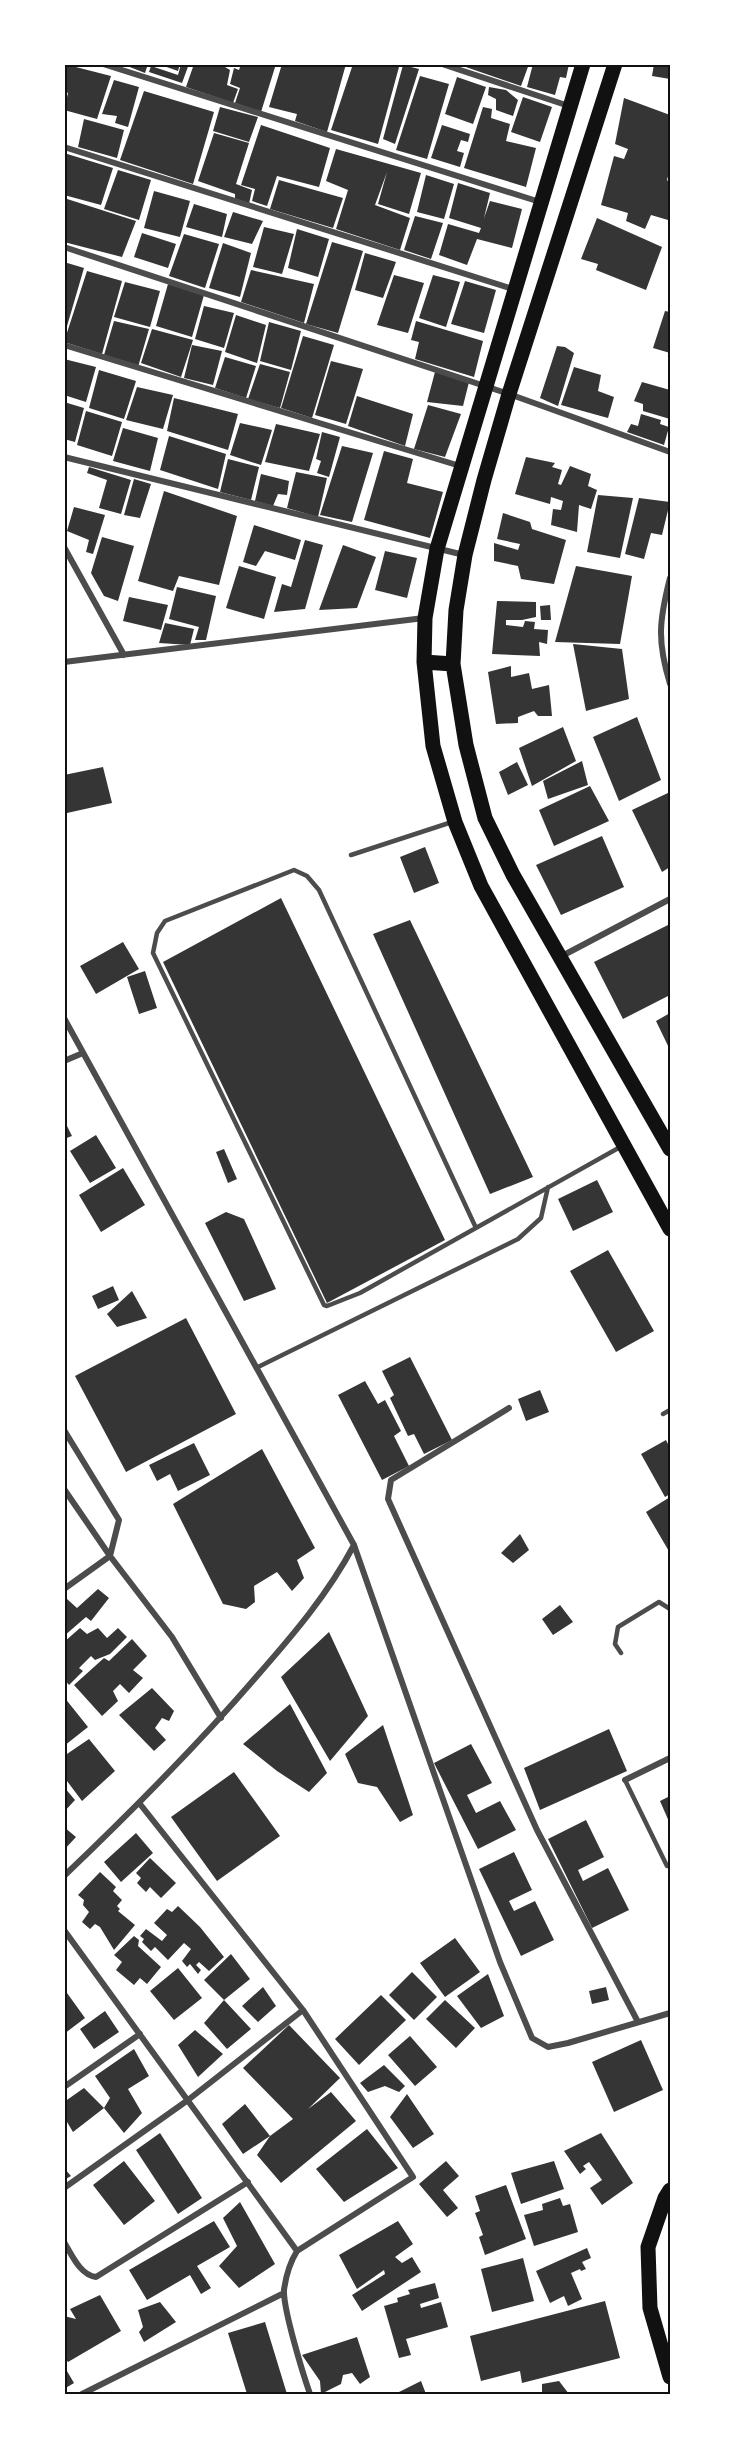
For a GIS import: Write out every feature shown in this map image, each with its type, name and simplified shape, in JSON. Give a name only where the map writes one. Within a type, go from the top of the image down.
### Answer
[{"type":"main road","points":[[583,64],[437,549],[425,618],[424,662],[433,746],[455,822],[481,886],[670,1229]]},
{"type":"main road","points":[[615,64],[509,394],[484,480],[465,555],[456,610],[453,664],[466,745],[485,818],[513,875],[670,1149]]},
{"type":"main road","points":[[424,662],[453,664]]},
{"type":"main road","points":[[670,2190],[648,2247],[650,2308],[670,2376]]},
{"type":"street","points":[[103,64],[540,202]]},
{"type":"street","points":[[442,64],[570,106]]},
{"type":"street","points":[[64,147],[514,289]]},
{"type":"street","points":[[64,247],[509,394],[670,452]]},
{"type":"street","points":[[64,345],[461,466]]},
{"type":"street","points":[[64,457],[465,555]]},
{"type":"street","points":[[64,547],[124,655]]},
{"type":"street","points":[[670,578],[660,616],[661,649],[670,684]]},
{"type":"street","points":[[64,662],[425,618]]},
{"type":"street","points":[[560,957],[670,899]]},
{"type":"street","points":[[64,1018],[354,1545],[488,1930],[532,2038],[548,2047],[670,2013]]},
{"type":"street","points":[[64,1061],[83,1053]]},
{"type":"street","points":[[509,1408],[391,1480],[388,1499],[537,1830],[638,2022]]},
{"type":"street","points":[[64,1430],[119,1520],[110,1556],[64,1589]]},
{"type":"street","points":[[64,1490],[110,1556],[172,1637],[221,1718]]},
{"type":"street","points":[[64,1876],[140,1804],[221,1718],[324,1595],[354,1545]]},
{"type":"street","points":[[625,1780],[670,1758]]},
{"type":"street","points":[[140,1804],[303,2010],[413,2177],[297,2251],[288,2266],[284,2293],[296,2347],[310,2394]]},
{"type":"street","points":[[64,1930],[297,2251]]},
{"type":"street","points":[[64,2188],[188,2100],[303,2010]]},
{"type":"street","points":[[64,2087],[140,2034]]},
{"type":"street","points":[[64,2242],[84,2272],[96,2277],[248,2182]]},
{"type":"street","points":[[82,2394],[284,2293]]},
{"type":"lane","points":[[351,855],[455,822]]},
{"type":"lane","points":[[476,1228],[319,890],[308,876],[294,870],[165,921],[157,933],[153,953],[324,1305],[327,1306],[360,1293],[476,1228],[548,1187],[624,1145]]},
{"type":"lane","points":[[258,1367],[518,1239],[541,1218],[548,1187]]},
{"type":"lane","points":[[663,1414],[670,1410]]},
{"type":"lane","points":[[621,1653],[615,1644],[618,1627],[659,1602],[670,1609]]},
{"type":"lane","points":[[625,1780],[667,1866]]},
{"type":"building","points":[[64,64],[111,76],[97,119],[64,110],[68,93],[64,91]]},
{"type":"building","points":[[122,64],[148,64],[145,73]]},
{"type":"building","points":[[158,64],[180,64],[178,71]]},
{"type":"building","points":[[181,64],[189,64],[182,83],[149,72],[151,66],[178,75]]},
{"type":"building","points":[[194,64],[220,64],[230,70],[227,85],[238,89],[233,103],[186,87]]},
{"type":"building","points":[[241,64],[276,64],[261,112],[235,103],[240,88],[230,84],[234,68],[239,70]]},
{"type":"building","points":[[282,64],[346,64],[327,132],[295,121],[297,114],[269,107]]},
{"type":"building","points":[[353,64],[392,64],[399,67],[378,144],[331,130]]},
{"type":"building","points":[[457,64],[529,64],[521,86]]},
{"type":"building","points":[[533,64],[569,64],[566,78],[560,77],[555,95],[527,87]]},
{"type":"building","points":[[654,64],[670,64],[670,79],[652,76]]},
{"type":"building","points":[[403,65],[419,69],[395,144],[383,139]]},
{"type":"building","points":[[420,76],[449,84],[427,159],[396,150]]},
{"type":"building","points":[[457,77],[486,87],[473,124],[445,114]]},
{"type":"building","points":[[114,80],[139,87],[128,127],[115,123],[117,116],[102,114]]},
{"type":"building","points":[[489,87],[506,90],[518,100],[513,116],[496,110],[496,99],[488,95]]},
{"type":"building","points":[[144,91],[214,112],[193,184],[120,160]]},
{"type":"building","points":[[523,97],[552,107],[540,142],[511,132]]},
{"type":"building","points":[[624,98],[670,115],[670,169],[667,180],[670,183],[670,214],[668,220],[651,215],[645,229],[626,221],[628,213],[601,205],[614,156],[624,159],[628,149],[615,144]]},
{"type":"building","points":[[220,107],[258,117],[249,142],[213,131]]},
{"type":"building","points":[[483,107],[492,109],[491,118],[510,124],[506,141],[536,148],[526,187],[464,168]]},
{"type":"building","points":[[84,119],[124,130],[117,158],[78,147]]},
{"type":"building","points":[[261,125],[330,148],[319,187],[277,176],[267,206],[252,201],[255,189],[241,185]]},
{"type":"building","points":[[442,125],[470,134],[468,142],[461,140],[457,151],[464,153],[460,167],[431,158]]},
{"type":"building","points":[[214,133],[249,143],[236,184],[252,190],[249,204],[235,200],[235,194],[198,181]]},
{"type":"building","points":[[336,149],[421,173],[409,214],[378,204],[387,172],[375,205],[410,218],[400,250],[336,229],[348,190],[326,181]]},
{"type":"building","points":[[64,153],[113,168],[101,205],[64,195]]},
{"type":"building","points":[[118,170],[151,180],[139,220],[104,209]]},
{"type":"building","points":[[426,175],[454,184],[444,219],[417,212]]},
{"type":"building","points":[[279,180],[343,198],[333,228],[270,209]]},
{"type":"building","points":[[458,183],[490,193],[484,218],[490,201],[522,209],[512,248],[477,239],[467,265],[439,255],[448,224],[479,233],[481,228],[449,218]]},
{"type":"building","points":[[154,191],[190,201],[180,237],[144,228]]},
{"type":"building","points":[[64,198],[136,221],[122,257],[64,242]]},
{"type":"building","points":[[194,204],[227,214],[222,237],[186,227]]},
{"type":"building","points":[[233,212],[263,221],[252,244],[224,237]]},
{"type":"building","points":[[415,216],[443,223],[431,259],[404,250]]},
{"type":"building","points":[[597,218],[662,247],[646,290],[596,270],[598,264],[581,259]]},
{"type":"building","points":[[264,227],[294,234],[282,274],[253,267]]},
{"type":"building","points":[[297,229],[329,239],[318,277],[288,268]]},
{"type":"building","points":[[142,233],[176,244],[168,268],[134,257]]},
{"type":"building","points":[[184,234],[219,244],[205,288],[169,276]]},
{"type":"building","points":[[332,242],[363,251],[338,333],[306,324]]},
{"type":"building","points":[[223,243],[251,253],[240,297],[209,288]]},
{"type":"building","points":[[365,253],[396,262],[383,298],[355,290]]},
{"type":"building","points":[[64,262],[84,268],[65,333],[64,333]]},
{"type":"building","points":[[251,270],[314,284],[304,323],[241,302]]},
{"type":"building","points":[[87,271],[122,281],[102,354],[64,342]]},
{"type":"building","points":[[394,275],[424,283],[408,333],[377,325]]},
{"type":"building","points":[[433,275],[460,282],[446,327],[419,318]]},
{"type":"building","points":[[465,281],[496,290],[484,333],[451,324]]},
{"type":"building","points":[[125,282],[160,291],[150,327],[114,317]]},
{"type":"building","points":[[168,284],[204,295],[192,337],[156,326]]},
{"type":"building","points":[[204,306],[234,313],[224,348],[195,339]]},
{"type":"building","points":[[665,311],[670,312],[670,353],[653,348]]},
{"type":"building","points":[[236,315],[266,325],[257,363],[225,352]]},
{"type":"building","points":[[114,321],[149,329],[138,367],[104,355]]},
{"type":"building","points":[[416,321],[483,341],[474,377],[415,359],[419,342],[411,340]]},
{"type":"building","points":[[269,322],[301,331],[291,370],[260,361]]},
{"type":"building","points":[[152,329],[193,340],[181,377],[141,363]]},
{"type":"building","points":[[303,336],[334,345],[312,418],[281,408]]},
{"type":"building","points":[[192,345],[222,351],[213,385],[184,378]]},
{"type":"building","points":[[557,346],[565,347],[574,353],[558,406],[540,398]]},
{"type":"building","points":[[225,357],[256,366],[246,398],[215,388]]},
{"type":"building","points":[[64,359],[96,367],[86,402],[64,395]]},
{"type":"building","points":[[331,361],[363,369],[346,424],[315,415]]},
{"type":"building","points":[[260,364],[290,372],[280,408],[248,399]]},
{"type":"building","points":[[574,367],[601,375],[598,391],[614,397],[608,418],[561,405]]},
{"type":"building","points":[[99,370],[136,381],[124,419],[89,408]]},
{"type":"building","points":[[435,372],[469,382],[463,406],[427,402]]},
{"type":"building","points":[[642,382],[670,390],[670,419],[643,411],[643,404],[634,401]]},
{"type":"building","points":[[137,387],[173,395],[163,429],[126,420]]},
{"type":"building","points":[[357,396],[413,414],[405,446],[348,426]]},
{"type":"building","points":[[174,398],[238,414],[228,450],[167,431]]},
{"type":"building","points":[[64,402],[84,408],[75,442],[64,439]]},
{"type":"building","points":[[428,405],[461,414],[445,457],[414,449]]},
{"type":"building","points":[[86,411],[122,422],[112,456],[77,445]]},
{"type":"building","points":[[641,414],[661,420],[660,424],[669,427],[664,445],[627,432],[631,424],[638,426]]},
{"type":"building","points":[[240,423],[272,430],[261,465],[230,455]]},
{"type":"building","points":[[276,424],[320,434],[309,471],[265,462]]},
{"type":"building","points":[[123,428],[158,438],[150,471],[113,461]]},
{"type":"building","points":[[322,432],[340,437],[329,477],[317,473],[321,461],[316,459]]},
{"type":"building","points":[[169,436],[226,454],[218,489],[160,470]]},
{"type":"building","points":[[342,446],[373,453],[352,522],[320,515]]},
{"type":"building","points":[[384,451],[413,459],[407,483],[443,492],[430,538],[364,520]]},
{"type":"building","points":[[526,457],[555,463],[552,467],[562,470],[558,484],[561,485],[570,466],[591,474],[588,486],[597,490],[591,509],[579,505],[577,532],[551,525],[553,509],[561,510],[563,501],[551,497],[550,504],[515,494]]},
{"type":"building","points":[[228,459],[259,467],[251,500],[220,492]]},
{"type":"building","points":[[89,467],[131,480],[121,514],[99,508],[107,480],[87,473]]},
{"type":"building","points":[[296,472],[327,478],[318,517],[287,508]]},
{"type":"building","points":[[261,474],[289,481],[287,495],[278,494],[273,506],[255,501]]},
{"type":"building","points":[[134,479],[151,484],[140,518],[124,515]]},
{"type":"building","points":[[164,491],[237,516],[219,585],[179,576],[173,591],[138,581]]},
{"type":"building","points":[[598,495],[633,498],[620,558],[587,552]]},
{"type":"building","points":[[639,498],[670,502],[662,535],[651,533],[644,559],[625,554]]},
{"type":"building","points":[[74,507],[105,515],[93,554],[86,552],[89,540],[67,531]]},
{"type":"building","points":[[503,513],[530,522],[532,529],[566,540],[554,584],[521,579],[518,566],[494,561],[494,543],[518,550],[520,544],[497,539]]},
{"type":"building","points":[[254,525],[301,540],[295,560],[265,551],[256,566],[243,562]]},
{"type":"building","points":[[102,537],[134,546],[118,601],[104,596],[91,573]]},
{"type":"building","points":[[305,540],[323,545],[305,609],[274,612],[282,584],[291,587]]},
{"type":"building","points":[[343,545],[376,557],[357,608],[319,610]]},
{"type":"building","points":[[385,551],[417,558],[407,598],[375,590]]},
{"type":"building","points":[[239,566],[276,577],[264,619],[226,608]]},
{"type":"building","points":[[576,566],[632,576],[620,644],[555,642]]},
{"type":"building","points":[[177,587],[216,596],[206,640],[195,640],[199,627],[169,619]]},
{"type":"building","points":[[129,597],[168,605],[161,630],[123,621]]},
{"type":"building","points":[[497,601],[536,602],[536,617],[506,620],[506,625],[523,627],[525,621],[535,622],[534,629],[548,630],[547,644],[539,642],[540,656],[492,654]]},
{"type":"building","points":[[550,605],[551,620],[541,620],[540,606]]},
{"type":"building","points":[[165,623],[194,629],[190,645],[159,643]]},
{"type":"building","points":[[573,644],[622,649],[629,699],[586,711]]},
{"type":"building","points":[[511,666],[511,677],[529,673],[532,689],[549,685],[552,716],[538,716],[534,711],[518,717],[518,723],[496,724],[488,672]]},
{"type":"building","points":[[637,717],[661,780],[619,801],[593,737]]},
{"type":"building","points":[[563,727],[576,761],[532,786],[519,748]]},
{"type":"building","points":[[582,761],[588,785],[548,799],[543,781]]},
{"type":"building","points":[[517,762],[528,785],[508,795],[499,772]]},
{"type":"building","points":[[103,767],[112,803],[67,813],[64,800],[64,775]]},
{"type":"building","points":[[590,786],[609,821],[554,846],[539,810]]},
{"type":"building","points":[[670,792],[670,867],[662,872],[632,810]]},
{"type":"building","points":[[602,836],[624,887],[561,915],[536,865]]},
{"type":"building","points":[[425,847],[439,883],[414,893],[400,857]]},
{"type":"building","points":[[281,898],[445,1240],[327,1303],[163,962]]},
{"type":"building","points":[[410,920],[533,1177],[490,1194],[373,934]]},
{"type":"building","points":[[670,924],[670,995],[623,1019],[594,962]]},
{"type":"building","points":[[123,942],[139,969],[96,994],[80,966]]},
{"type":"building","points":[[145,971],[157,1008],[139,1014],[127,977]]},
{"type":"building","points":[[670,1013],[670,1050],[656,1021]]},
{"type":"building","points":[[64,1120],[72,1136],[64,1139]]},
{"type":"building","points":[[96,1135],[116,1168],[90,1183],[70,1151]]},
{"type":"building","points":[[224,1149],[237,1179],[228,1183],[216,1152]]},
{"type":"building","points":[[123,1168],[145,1205],[101,1232],[79,1195]]},
{"type":"building","points":[[597,1180],[613,1212],[573,1231],[558,1199]]},
{"type":"building","points":[[226,1212],[244,1219],[276,1289],[244,1301],[205,1223]]},
{"type":"building","points":[[608,1250],[654,1331],[616,1352],[570,1271]]},
{"type":"building","points":[[113,1286],[119,1300],[98,1309],[92,1296]]},
{"type":"building","points":[[132,1291],[147,1318],[117,1327],[107,1314]]},
{"type":"building","points":[[186,1318],[236,1414],[126,1472],[75,1376]]},
{"type":"building","points":[[410,1357],[452,1440],[424,1454],[414,1434],[408,1436],[390,1398],[394,1395],[382,1371]]},
{"type":"building","points":[[365,1381],[378,1404],[385,1400],[401,1431],[394,1436],[409,1466],[382,1480],[338,1395]]},
{"type":"building","points":[[540,1390],[549,1412],[526,1421],[518,1399]]},
{"type":"building","points":[[666,1440],[670,1448],[670,1494],[665,1497],[641,1454]]},
{"type":"building","points":[[194,1443],[210,1475],[178,1491],[170,1474],[157,1481],[149,1465]]},
{"type":"building","points":[[262,1449],[315,1548],[297,1560],[304,1578],[292,1591],[277,1572],[254,1586],[255,1602],[246,1609],[223,1604],[173,1504]]},
{"type":"building","points":[[670,1497],[670,1553],[646,1512]]},
{"type":"building","points":[[520,1534],[529,1550],[513,1563],[501,1553]]},
{"type":"building","points":[[98,1589],[109,1598],[91,1621],[86,1617],[64,1636],[64,1602],[67,1599],[77,1608]]},
{"type":"building","points":[[560,1605],[573,1622],[553,1635],[542,1619]]},
{"type":"building","points":[[80,1628],[87,1634],[98,1628],[107,1638],[118,1628],[127,1637],[110,1654],[95,1660],[91,1656],[79,1668],[83,1671],[69,1685],[64,1679],[64,1642]]},
{"type":"building","points":[[329,1632],[368,1716],[330,1761],[281,1677]]},
{"type":"building","points":[[132,1639],[147,1656],[133,1670],[143,1678],[129,1693],[120,1684],[113,1691],[118,1701],[102,1716],[74,1685],[104,1658],[109,1661]]},
{"type":"building","points":[[152,1688],[174,1711],[169,1721],[162,1718],[155,1728],[166,1740],[154,1751],[119,1715]]},
{"type":"building","points":[[64,1697],[88,1727],[64,1746]]},
{"type":"building","points":[[290,1704],[327,1773],[309,1792],[277,1771],[243,1744]]},
{"type":"building","points":[[383,1725],[413,1815],[400,1822],[377,1787],[358,1783],[345,1754]]},
{"type":"building","points":[[609,1729],[627,1771],[540,1810],[524,1768]]},
{"type":"building","points":[[89,1739],[115,1771],[82,1801],[64,1777],[64,1756]]},
{"type":"building","points":[[471,1744],[492,1783],[467,1795],[476,1813],[500,1801],[516,1830],[478,1849],[434,1763]]},
{"type":"building","points":[[234,1772],[280,1836],[217,1881],[171,1817]]},
{"type":"building","points":[[64,1787],[75,1800],[64,1812]]},
{"type":"building","points":[[670,1796],[670,1824],[660,1801]]},
{"type":"building","points":[[586,1820],[604,1857],[578,1870],[583,1881],[608,1868],[629,1910],[592,1928],[548,1839]]},
{"type":"building","points":[[64,1827],[76,1837],[64,1850]]},
{"type":"building","points":[[136,1833],[153,1853],[121,1882],[104,1862]]},
{"type":"building","points":[[514,1852],[532,1890],[509,1901],[514,1911],[535,1901],[554,1940],[521,1956],[479,1869]]},
{"type":"building","points":[[150,1858],[176,1883],[161,1898],[150,1887],[146,1892],[137,1883],[141,1878],[136,1873]]},
{"type":"building","points":[[100,1872],[116,1887],[113,1891],[122,1900],[117,1906],[120,1909],[118,1911],[135,1925],[114,1950],[100,1927],[95,1924],[90,1929],[82,1922],[89,1912],[83,1905],[84,1900],[78,1895]]},
{"type":"building","points":[[178,1906],[200,1927],[224,1957],[209,1971],[199,1962],[196,1965],[201,1970],[198,1974],[190,1964],[187,1967],[182,1961],[191,1949],[184,1943],[168,1960],[155,1947],[151,1951],[142,1942],[144,1939],[140,1936],[146,1929],[162,1941],[167,1935],[154,1923],[167,1909],[172,1912]]},
{"type":"building","points":[[134,1936],[139,1940],[138,1946],[161,1967],[147,1984],[140,1978],[134,1985],[116,1970],[122,1962],[114,1955]]},
{"type":"building","points":[[455,1938],[480,1972],[445,1997],[420,1963]]},
{"type":"building","points":[[231,1954],[250,1979],[224,2000],[204,1980]]},
{"type":"building","points":[[178,1968],[202,1998],[174,2020],[150,1991]]},
{"type":"building","points":[[412,1972],[437,1997],[414,2020],[389,1995]]},
{"type":"building","points":[[488,1974],[504,2016],[481,2028],[457,1996]]},
{"type":"building","points":[[263,1987],[276,2006],[258,2022],[242,2006]]},
{"type":"building","points":[[606,1987],[609,2000],[592,2004],[589,1991]]},
{"type":"building","points":[[67,1993],[85,2018],[64,2034],[64,1995]]},
{"type":"building","points":[[381,1995],[406,2020],[359,2065],[335,2039]]},
{"type":"building","points":[[224,2000],[251,2029],[227,2049],[204,2023]]},
{"type":"building","points":[[445,2000],[475,2028],[456,2048],[426,2019]]},
{"type":"building","points":[[105,2011],[119,2032],[94,2049],[80,2029]]},
{"type":"building","points":[[289,2025],[340,2078],[308,2109],[331,2092],[356,2121],[281,2183],[257,2155],[270,2136],[293,2119],[243,2068]]},
{"type":"building","points":[[195,2030],[223,2054],[198,2077],[178,2045]]},
{"type":"building","points":[[410,2036],[437,2067],[415,2086],[388,2055]]},
{"type":"building","points":[[641,2040],[663,2090],[614,2112],[592,2062]]},
{"type":"building","points":[[134,2049],[149,2076],[128,2089],[142,2113],[124,2133],[104,2108],[110,2098],[95,2076]]},
{"type":"building","points":[[384,2065],[405,2086],[399,2092],[385,2086],[368,2092],[360,2083]]},
{"type":"building","points":[[84,2088],[104,2108],[73,2132],[64,2117],[64,2102]]},
{"type":"building","points":[[407,2094],[434,2134],[413,2148],[390,2117]]},
{"type":"building","points":[[245,2104],[270,2136],[243,2154],[222,2124]]},
{"type":"building","points":[[367,2129],[398,2168],[344,2202],[316,2169]]},
{"type":"building","points":[[160,2133],[202,2198],[178,2214],[136,2150]]},
{"type":"building","points":[[601,2133],[633,2183],[602,2205],[590,2188],[602,2180],[589,2162],[583,2166],[586,2169],[580,2174],[564,2151]]},
{"type":"building","points":[[124,2161],[155,2201],[124,2225],[93,2185]]},
{"type":"building","points":[[446,2161],[459,2176],[443,2190],[458,2208],[447,2217],[419,2184]]},
{"type":"building","points":[[554,2161],[564,2189],[521,2204],[511,2173]]},
{"type":"building","points":[[64,2168],[71,2176],[64,2180]]},
{"type":"building","points":[[506,2185],[526,2239],[485,2255],[479,2237],[483,2235],[475,2213],[480,2211],[475,2196]]},
{"type":"building","points":[[560,2198],[563,2206],[570,2204],[578,2232],[534,2246],[524,2215],[543,2210],[542,2204]]},
{"type":"building","points":[[240,2202],[275,2264],[239,2288],[219,2266],[237,2246],[223,2218]]},
{"type":"building","points":[[214,2221],[230,2247],[197,2266],[211,2288],[201,2294],[190,2275],[147,2300],[129,2270]]},
{"type":"building","points":[[398,2221],[413,2244],[395,2257],[402,2263],[412,2257],[421,2272],[362,2311],[352,2295],[385,2274],[384,2270],[357,2289],[339,2255]]},
{"type":"building","points":[[587,2248],[591,2258],[582,2262],[586,2269],[571,2273],[582,2299],[568,2306],[564,2296],[550,2303],[536,2271]]},
{"type":"building","points":[[523,2258],[534,2301],[492,2312],[481,2269]]},
{"type":"building","points":[[435,2283],[439,2298],[420,2304],[421,2308],[441,2302],[448,2327],[406,2339],[411,2355],[399,2358],[384,2306],[398,2302],[397,2298],[410,2294],[408,2290]]},
{"type":"building","points":[[100,2295],[121,2331],[68,2362],[64,2357],[64,2316],[76,2319],[70,2309]]},
{"type":"building","points":[[605,2301],[620,2358],[522,2383],[520,2371],[481,2381],[470,2336]]},
{"type":"building","points":[[160,2302],[176,2322],[144,2342],[139,2332],[143,2327],[138,2310]]},
{"type":"building","points":[[265,2322],[287,2394],[247,2394],[228,2333]]},
{"type":"building","points":[[357,2337],[370,2377],[360,2384],[352,2373],[343,2375],[341,2384],[321,2394],[320,2381],[302,2355]]},
{"type":"building","points":[[64,2366],[74,2383],[64,2389]]},
{"type":"building","points":[[421,2381],[426,2394],[395,2394]]},
{"type":"building","points":[[559,2381],[569,2394],[542,2394],[542,2384]]}]
